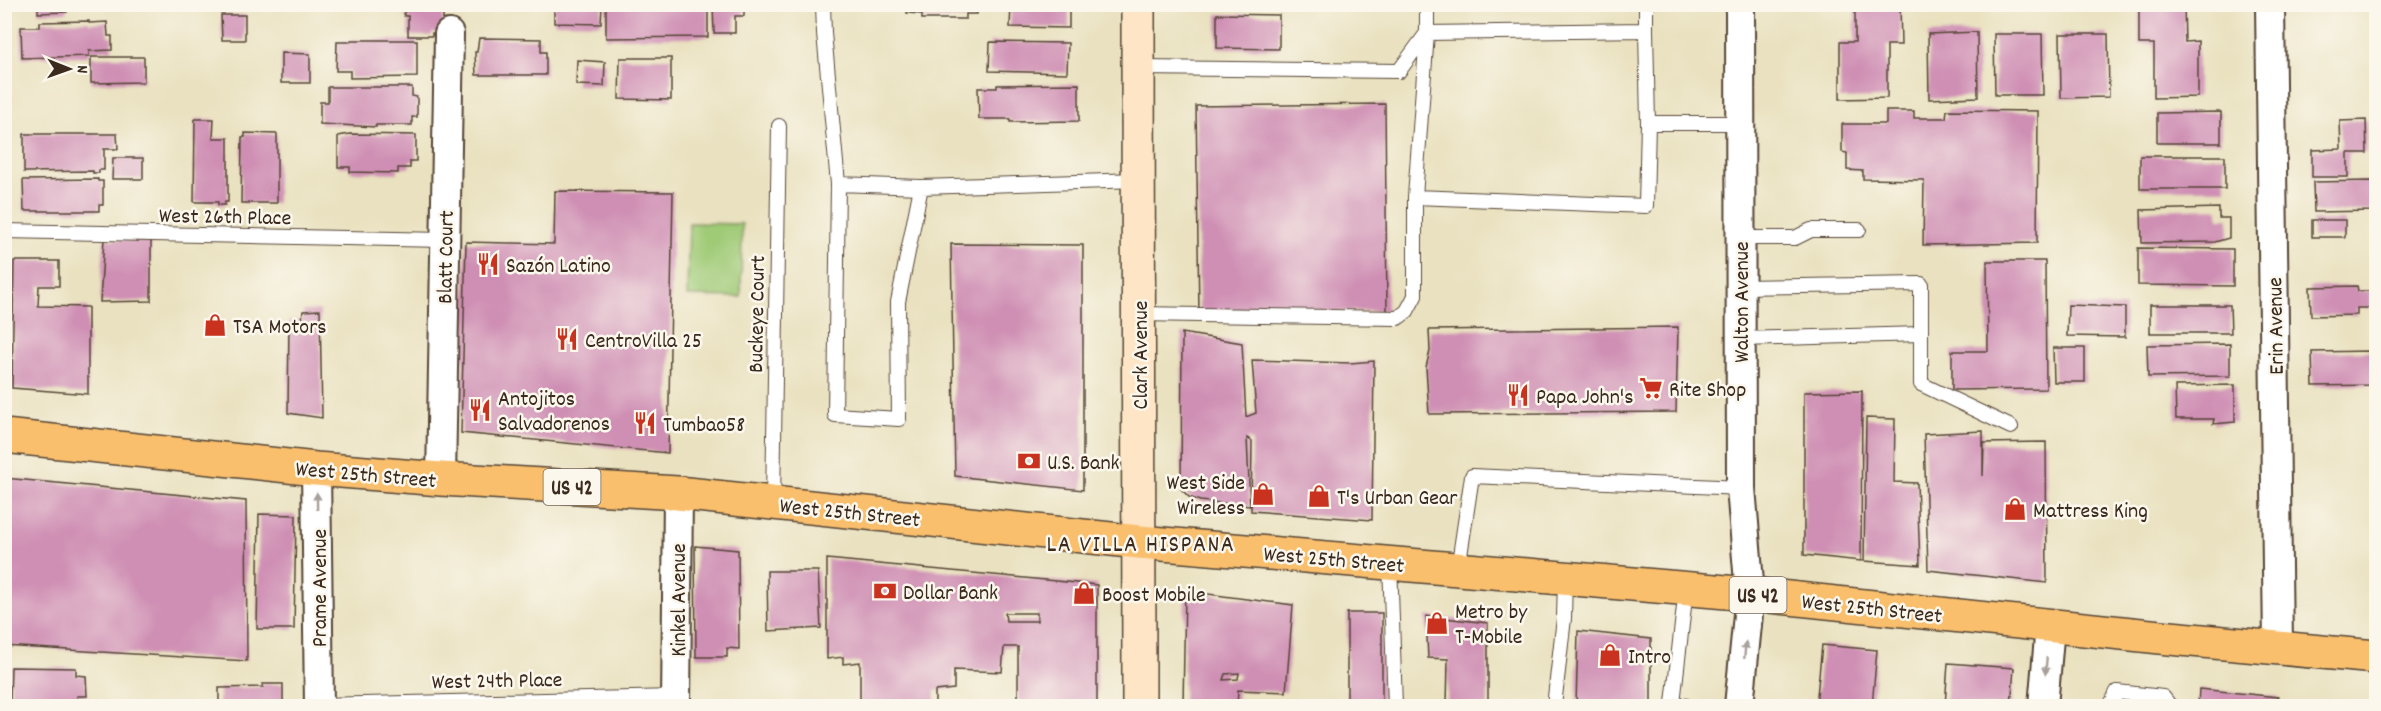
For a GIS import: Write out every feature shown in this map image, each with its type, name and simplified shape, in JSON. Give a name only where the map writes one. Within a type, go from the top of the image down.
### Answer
[{"type":"main road","name":"West 25th Street","points":[[4,436],[441,480],[678,494],[1139,542],[1750,594],[2376,657]]},
{"type":"street","name":"Clark Avenue","points":[[1138,4],[1139,706]]},
{"type":"street","name":"Walton Avenue","points":[[1739,706],[1750,594],[1741,488],[1740,4]]},
{"type":"street","name":"Erin Avenue","points":[[2270,4],[2278,647]]},
{"type":"street","name":"Blatt Court","points":[[441,480],[444,240],[450,34]]},
{"type":"street","name":"Prame Avenue","points":[[316,469],[319,706]]},
{"type":"street","name":"Kinkel Avenue","points":[[676,702],[678,494]]},
{"type":"street","points":[[2043,706],[2050,626]]},
{"type":"lane","points":[[823,4],[838,184],[835,415],[899,419],[898,302],[921,187]]},
{"type":"lane","points":[[1138,314],[1398,318],[1407,311],[1415,296],[1415,197],[1427,4]]},
{"type":"lane","points":[[1415,197],[1646,206],[1648,123],[1646,4]]},
{"type":"lane","points":[[1427,33],[1646,30]]},
{"type":"lane","points":[[1138,68],[1399,71],[1427,33]]},
{"type":"lane","points":[[1648,123],[1739,123]]},
{"type":"lane","name":"Buckeye Court","points":[[773,503],[779,126]]},
{"type":"lane","points":[[838,184],[921,187],[1138,180]]},
{"type":"lane","points":[[1740,238],[1795,238],[1811,230],[1859,230]]},
{"type":"lane","name":"West 26th Place","points":[[4,231],[444,240]]},
{"type":"lane","points":[[1740,287],[1921,284],[1921,384],[2011,427]]},
{"type":"lane","points":[[1740,339],[1921,334]]},
{"type":"lane","points":[[1458,569],[1472,476],[1741,488]]},
{"type":"lane","points":[[1390,562],[1395,706]]},
{"type":"lane","points":[[1554,706],[1564,618],[1565,578]]},
{"type":"lane","points":[[1686,589],[1673,703],[1688,706]]},
{"type":"lane","points":[[2110,706],[2117,692],[2167,702]]},
{"type":"lane","name":"West 24th Place","points":[[319,706],[676,702]]},
{"type":"green space","points":[[689,223],[742,224],[741,297],[687,296]]},
{"type":"building","points":[[38,4],[67,4],[67,12],[38,13]]},
{"type":"building","points":[[404,4],[443,4],[443,33],[432,33],[432,36],[408,36],[408,16],[404,16]]},
{"type":"building","points":[[554,4],[602,4],[601,24],[554,23]]},
{"type":"building","points":[[606,4],[708,4],[708,37],[606,38]]},
{"type":"building","points":[[713,4],[744,4],[744,16],[735,16],[735,33],[714,33]]},
{"type":"building","points":[[907,4],[977,4],[977,14],[966,14],[966,19],[922,19],[922,14],[907,13]]},
{"type":"building","points":[[1011,4],[1069,4],[1069,28],[1010,27]]},
{"type":"building","points":[[1855,4],[1900,4],[1901,45],[1887,45],[1887,98],[1840,99],[1840,42],[1855,42]]},
{"type":"building","points":[[2139,4],[2184,4],[2185,42],[2198,41],[2198,97],[2154,98],[2154,44],[2139,44]]},
{"type":"building","points":[[1217,14],[1279,15],[1279,49],[1217,48]]},
{"type":"building","points":[[221,15],[245,15],[245,40],[222,40]]},
{"type":"building","points":[[89,21],[89,23],[107,22],[108,36],[112,36],[112,50],[89,51],[89,56],[22,58],[21,27],[40,27],[40,22]]},
{"type":"building","points":[[1977,32],[1978,97],[1929,99],[1928,34]]},
{"type":"building","points":[[1994,34],[2042,34],[2043,95],[1995,95]]},
{"type":"building","points":[[2060,34],[2108,34],[2109,97],[2061,98]]},
{"type":"building","points":[[479,38],[541,39],[541,52],[546,52],[546,75],[476,75],[475,52],[477,52]]},
{"type":"building","points":[[351,40],[417,40],[417,77],[350,78],[350,71],[336,71],[337,42],[350,42]]},
{"type":"building","points":[[990,42],[1068,43],[1067,73],[989,71]]},
{"type":"building","points":[[281,53],[310,54],[310,83],[281,83]]},
{"type":"building","points":[[91,57],[144,57],[144,82],[91,83]]},
{"type":"building","points":[[620,58],[671,58],[671,100],[619,99]]},
{"type":"building","points":[[577,60],[605,62],[604,86],[576,85]]},
{"type":"building","points":[[1079,84],[1079,121],[1010,122],[1010,119],[979,119],[978,88],[997,88],[997,85]]},
{"type":"building","points":[[328,87],[412,87],[412,96],[417,97],[417,117],[412,117],[412,125],[376,125],[376,127],[320,124],[320,102],[328,102]]},
{"type":"building","points":[[1385,104],[1387,311],[1199,313],[1196,106]]},
{"type":"building","points":[[1947,110],[2038,111],[2037,243],[1923,245],[1924,180],[1863,179],[1863,171],[1847,170],[1847,153],[1842,152],[1842,124],[1886,124],[1886,111],[1914,111],[1914,118],[1946,118]]},
{"type":"building","points":[[2221,112],[2221,143],[2157,143],[2157,113]]},
{"type":"building","points":[[195,119],[214,119],[213,138],[228,138],[228,202],[225,202],[225,205],[218,205],[218,202],[194,202]]},
{"type":"building","points":[[2366,120],[2367,153],[2348,153],[2348,177],[2312,177],[2312,150],[2341,149],[2340,121]]},
{"type":"building","points":[[245,133],[277,134],[277,203],[241,203],[242,137],[245,137]]},
{"type":"building","points":[[24,134],[117,134],[118,149],[104,149],[104,170],[99,170],[99,173],[93,173],[93,171],[24,172]]},
{"type":"building","points":[[350,134],[416,135],[416,161],[410,161],[410,168],[398,168],[398,173],[350,172],[350,167],[338,167],[338,136]]},
{"type":"building","points":[[2140,156],[2225,156],[2225,189],[2140,189]]},
{"type":"building","points":[[113,158],[143,158],[143,179],[112,179]]},
{"type":"building","points":[[98,179],[98,181],[103,181],[103,205],[99,205],[99,211],[24,211],[23,180]]},
{"type":"building","points":[[2373,181],[2374,211],[2314,212],[2313,182]]},
{"type":"building","name":"CentroVilla 25","points":[[555,191],[673,192],[668,453],[461,433],[466,242],[554,244]]},
{"type":"building","points":[[2219,208],[2219,218],[2229,218],[2229,238],[2215,242],[2142,243],[2141,210]]},
{"type":"building","points":[[2312,220],[2345,220],[2345,237],[2312,237]]},
{"type":"building","points":[[104,239],[151,241],[151,301],[100,302]]},
{"type":"building","points":[[951,244],[1083,245],[1083,490],[955,476]]},
{"type":"building","points":[[2138,248],[2233,249],[2233,286],[2138,285]]},
{"type":"building","points":[[14,261],[59,261],[59,286],[39,286],[38,306],[88,307],[88,394],[12,388]]},
{"type":"building","points":[[1987,261],[2045,261],[2046,389],[1952,390],[1952,351],[1988,351]]},
{"type":"building","points":[[2357,286],[2358,291],[2371,291],[2371,308],[2357,308],[2357,315],[2311,316],[2310,287]]},
{"type":"building","points":[[2068,305],[2125,307],[2125,337],[2067,336]]},
{"type":"building","points":[[2150,305],[2230,305],[2231,333],[2150,333]]},
{"type":"building","points":[[320,310],[322,418],[288,413],[289,321],[302,320],[303,311]]},
{"type":"building","points":[[1678,327],[1676,412],[1429,414],[1426,367],[1430,351],[1429,330]]},
{"type":"building","points":[[1182,333],[1242,343],[1246,417],[1256,413],[1252,360],[1350,363],[1374,361],[1372,520],[1251,511],[1252,441],[1247,438],[1250,506],[1200,501],[1189,497],[1181,489]]},
{"type":"building","points":[[2230,344],[2230,376],[2148,377],[2147,345]]},
{"type":"building","points":[[2053,348],[2085,348],[2085,382],[2054,382]]},
{"type":"building","points":[[2371,351],[2372,385],[2313,386],[2312,352]]},
{"type":"building","points":[[2235,385],[2235,422],[2213,424],[2214,419],[2176,419],[2175,386]]},
{"type":"building","points":[[1862,391],[1861,561],[1804,555],[1804,392]]},
{"type":"building","points":[[1866,418],[1895,419],[1894,482],[1917,483],[1920,565],[1864,561]]},
{"type":"building","points":[[1983,431],[1983,476],[1984,443],[2046,442],[2047,583],[1928,570],[1924,434]]},
{"type":"building","points":[[4,478],[246,501],[247,661],[4,646]]},
{"type":"building","points":[[259,514],[296,515],[294,629],[257,629]]},
{"type":"building","points":[[695,546],[738,550],[739,649],[727,648],[727,657],[696,657]]},
{"type":"building","points":[[827,559],[1097,585],[1097,706],[1018,706],[1018,647],[1004,647],[1002,672],[954,670],[954,689],[935,691],[935,706],[860,706],[860,662],[843,664],[843,657],[827,659]],"holes":[[[1005,613],[1037,613],[1037,621],[1006,621]]]},
{"type":"building","points":[[767,571],[818,571],[821,628],[768,631]]},
{"type":"building","points":[[1185,591],[1293,605],[1286,692],[1238,690],[1237,706],[1183,706]],"holes":[[[1239,673],[1238,679],[1223,680],[1225,674]]]},
{"type":"building","points":[[1347,613],[1382,613],[1382,706],[1347,706]]},
{"type":"building","points":[[1426,616],[1488,623],[1488,706],[1447,706],[1448,659],[1428,658]]},
{"type":"building","points":[[1578,631],[1651,639],[1651,706],[1576,706]]},
{"type":"building","points":[[1822,645],[1877,650],[1872,706],[1816,706]]},
{"type":"building","points":[[1948,663],[2014,668],[2011,706],[1945,706]]},
{"type":"building","points":[[11,667],[76,668],[76,675],[86,676],[87,696],[77,696],[76,704],[58,704],[58,706],[10,703]]},
{"type":"building","points":[[262,684],[283,684],[283,706],[219,706],[219,688],[263,687]]},
{"type":"building","points":[[2199,689],[2278,697],[2279,706],[2198,706]]},
{"type":"place","name":"Sazón Latino","points":[[488,264]]},
{"type":"place","name":"TSA Motors","points":[[215,325]]},
{"type":"place","name":"CentroVilla 25","points":[[567,339]]},
{"type":"place","name":"Rite Shop","points":[[1651,388]]},
{"type":"place","name":"Papa John's","points":[[1518,395]]},
{"type":"place","name":"Antojitos Salvadorenos","points":[[480,410]]},
{"type":"place","name":"Tumbao58","points":[[645,423]]},
{"type":"place","name":"U.S. Bank","points":[[1029,461]]},
{"type":"place","name":"West Side Wireless","points":[[1263,494]]},
{"type":"place","name":"T's Urban Gear","points":[[1319,496]]},
{"type":"place","name":"Mattress King","points":[[2015,509]]},
{"type":"place","name":"Dollar Bank","points":[[885,591]]},
{"type":"place","name":"Boost Mobile","points":[[1084,593]]},
{"type":"place","name":"Metro by T-Mobile","points":[[1437,623]]},
{"type":"place","name":"Intro","points":[[1610,655]]},
{"type":"district","name":"LA VILLA HISPANA","points":[[1141,543]]}]
